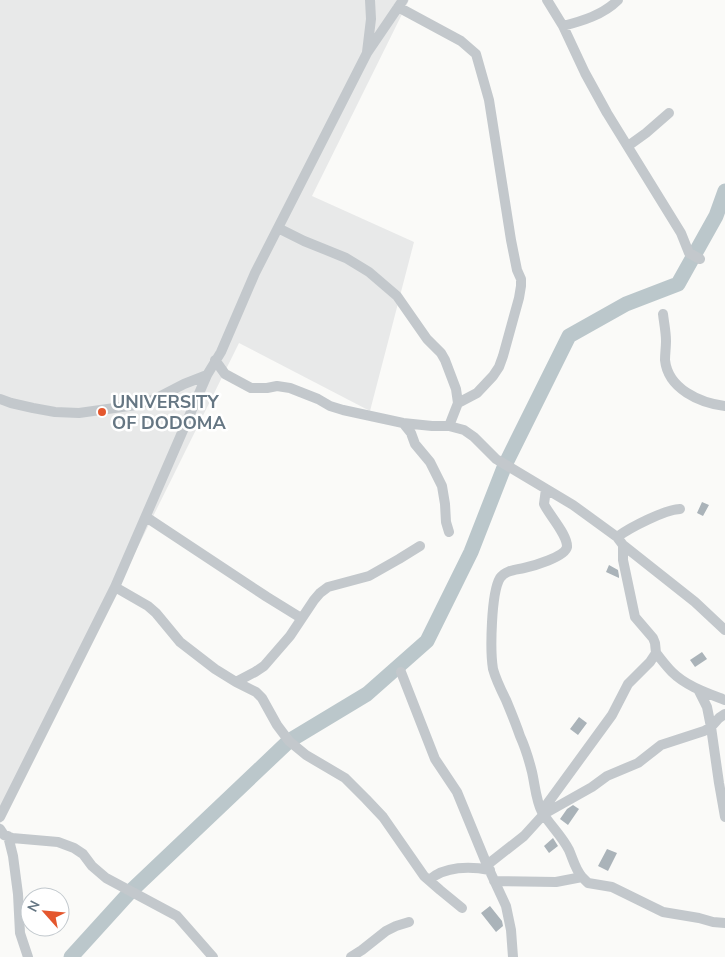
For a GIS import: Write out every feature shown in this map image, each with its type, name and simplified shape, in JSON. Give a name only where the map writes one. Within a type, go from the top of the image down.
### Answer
[{"type":"street","points":[[367,53],[371,19],[370,0]]},
{"type":"street","points":[[547,0],[563,26],[585,73],[682,233],[688,250],[696,257]]},
{"type":"street","points":[[563,26],[587,20],[618,0]]},
{"type":"street","points":[[0,817],[115,587],[208,374],[221,352],[255,273],[367,53],[401,3],[461,41],[476,54],[489,100],[511,240],[517,270],[521,279],[519,298],[499,367],[477,393],[458,403]]},
{"type":"street","points":[[628,146],[669,113]]},
{"type":"street","points":[[278,228],[346,258],[369,272],[397,296],[445,360],[456,390],[458,403],[449,426]]},
{"type":"street","points":[[663,314],[666,339],[665,362],[675,384],[701,401],[725,406]]},
{"type":"street","points":[[215,360],[225,374],[251,388],[277,386],[290,388],[330,406],[403,423],[449,426],[464,430],[505,465],[520,472],[573,505],[620,541],[695,602],[725,630]]},
{"type":"street","points":[[0,399],[55,412],[79,413],[136,405],[155,399],[208,374]]},
{"type":"street","points":[[403,423],[411,433],[415,444],[430,462],[442,486],[449,532]]},
{"type":"street","points":[[546,489],[544,504],[565,538],[566,549],[564,553],[550,559],[505,573],[499,580],[493,612],[491,654],[498,684],[521,738],[532,772],[534,788],[543,813],[568,848],[576,870],[588,883],[612,887],[663,912],[725,923]]},
{"type":"street","points":[[680,509],[670,511],[625,531],[620,541],[634,611],[638,621],[653,638],[656,653],[676,676],[698,690],[725,700]]},
{"type":"street","points":[[146,517],[301,618]]},
{"type":"street","points":[[236,682],[264,666],[290,636],[314,600],[328,587],[369,576],[420,546]]},
{"type":"street","points":[[115,587],[148,606],[180,642],[214,669],[256,692],[262,698],[277,725],[289,741],[306,755],[345,778],[383,817],[429,880],[462,908]]},
{"type":"street","points":[[429,880],[433,876],[448,870],[488,867],[524,836],[543,813],[612,715],[628,684],[650,662],[656,653]]},
{"type":"street","points":[[401,672],[436,759],[457,792],[506,906],[510,920],[512,957]]},
{"type":"street","points":[[698,690],[707,707],[712,727],[718,783],[725,817]]},
{"type":"street","points":[[543,813],[592,788],[607,776],[638,763],[661,745],[712,727],[725,714]]},
{"type":"street","points":[[4,833],[13,856],[18,894],[20,933],[28,957]]},
{"type":"street","points":[[4,833],[12,838],[58,842],[74,848],[83,854],[92,866],[106,878],[178,916],[213,957]]},
{"type":"street","points":[[494,881],[556,882],[582,877]]},
{"type":"street","points":[[351,957],[386,931],[409,922]]},
{"type":"shaded area","name":"UNIVERSITY OF DODOMA","points":[[0,0],[409,0],[312,196],[414,242],[370,411],[239,343],[0,825]]},
{"type":"building","points":[[702,502],[709,505],[703,516],[697,513]]},
{"type":"building","points":[[609,565],[618,570],[619,578],[606,572]]},
{"type":"building","points":[[702,652],[707,659],[695,667],[690,660]]},
{"type":"building","points":[[579,717],[587,723],[578,735],[570,729]]},
{"type":"building","points":[[573,805],[579,809],[568,825],[560,819],[567,809]]},
{"type":"building","points":[[553,838],[558,846],[549,853],[544,846]]},
{"type":"building","points":[[607,849],[617,853],[608,871],[598,866]]},
{"type":"building","points":[[490,906],[502,921],[503,926],[496,932],[481,913]]},
{"type":"waterway","points":[[71,957],[131,891],[289,741],[367,694],[427,641],[471,552],[505,465],[569,336],[626,304],[678,284],[716,216],[725,191]]},
{"type":"place","name":"UNIVERSITY OF DODOMA","points":[[102,412]]}]
